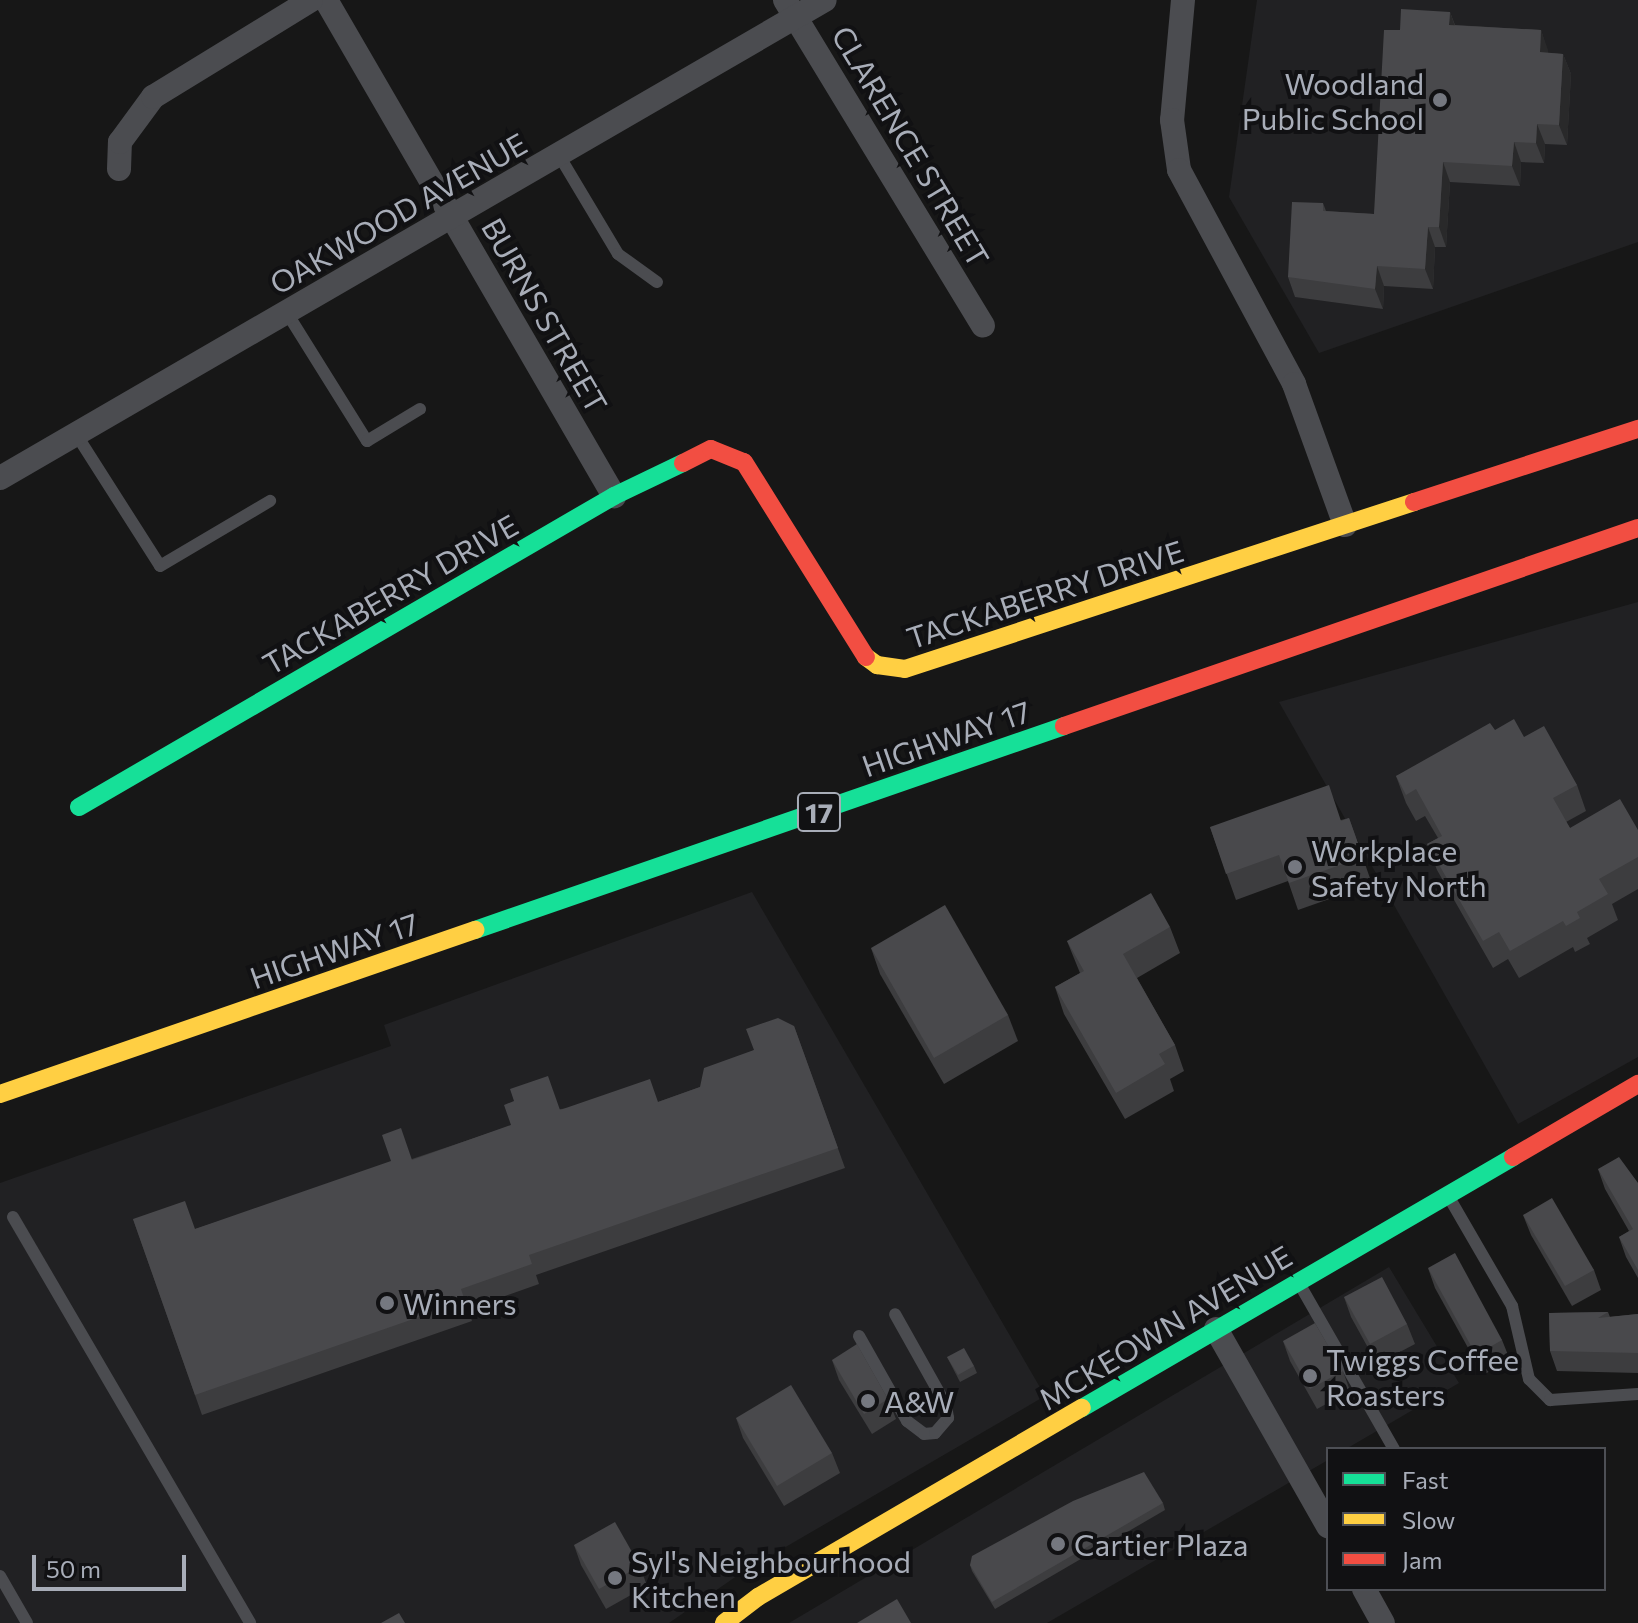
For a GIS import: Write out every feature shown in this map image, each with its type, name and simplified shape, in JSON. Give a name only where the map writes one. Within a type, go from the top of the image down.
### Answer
[{"type":"main road","name":"TACKABERRY DRIVE","points":[[79,807],[614,496],[711,449],[744,462],[851,640],[862,654],[891,668],[923,667],[1638,429]]},
{"type":"main road","name":"HIGHWAY 17","points":[[0,1094],[1638,528]]},
{"type":"main road","name":"MCKEOWN AVENUE","points":[[724,1623],[758,1597],[1446,1193],[1636,1089]]},
{"type":"street","points":[[119,169],[120,142],[153,97],[311,0]]},
{"type":"street","name":"BURNS STREET","points":[[326,0],[614,496]]},
{"type":"street","name":"OAKWOOD AVENUE","points":[[0,478],[560,157],[790,8],[825,0]]},
{"type":"street","points":[[1183,0],[1173,106],[1179,170],[1294,384],[1345,525]]},
{"type":"street","name":"CLARENCE STREET","points":[[790,8],[983,326]]},
{"type":"street","points":[[1216,1329],[1322,1501]]},
{"type":"street","points":[[1365,1591],[1383,1623]]},
{"type":"lane","points":[[560,157],[618,254],[657,282]]},
{"type":"lane","points":[[287,313],[367,441],[420,409]]},
{"type":"lane","points":[[76,434],[160,566],[270,501]]},
{"type":"lane","points":[[1446,1193],[1512,1306],[1529,1379],[1550,1400],[1638,1394]]},
{"type":"lane","points":[[13,1217],[250,1623]]},
{"type":"lane","points":[[1297,1281],[1393,1447]]},
{"type":"lane","points":[[859,1336],[907,1421],[924,1434],[935,1433],[948,1418],[946,1405],[895,1314]]},
{"type":"lane","points":[[0,1576],[27,1623]]},
{"type":"shaded area","name":"Woodland Public School","points":[[1257,0],[1638,0],[1638,242],[1319,353],[1229,197]]},
{"type":"shaded area","points":[[1638,602],[1638,1057],[1518,1124],[1279,702]]},
{"type":"shaded area","points":[[752,892],[1045,1396],[741,1573],[669,1623],[0,1623],[0,1183],[391,1046],[384,1025]]},
{"type":"shaded area","points":[[1389,1267],[1459,1383],[1349,1447],[1326,1447],[1326,1461],[1047,1623],[789,1623]]},
{"type":"building","points":[[1401,9],[1450,12],[1449,25],[1541,30],[1540,52],[1563,54],[1559,125],[1537,124],[1536,143],[1514,142],[1512,166],[1443,162],[1439,227],[1428,227],[1425,269],[1377,266],[1375,289],[1288,277],[1292,202],[1323,203],[1323,211],[1374,214],[1384,30],[1400,30]]},
{"type":"building","points":[[1514,719],[1524,737],[1544,726],[1577,785],[1553,798],[1570,828],[1620,799],[1638,830],[1638,857],[1599,879],[1608,894],[1577,912],[1580,918],[1566,926],[1563,921],[1510,951],[1499,932],[1483,941],[1427,844],[1442,836],[1416,789],[1406,795],[1396,776],[1490,723],[1495,730]]},
{"type":"building","points":[[1329,785],[1341,821],[1349,818],[1363,857],[1289,883],[1279,855],[1226,874],[1210,827]]},
{"type":"building","points":[[1151,893],[1170,927],[1123,954],[1175,1045],[1159,1054],[1165,1064],[1116,1093],[1055,987],[1084,971],[1067,941]]},
{"type":"building","points":[[945,905],[1008,1015],[934,1058],[871,948]]},
{"type":"building","points":[[778,1018],[794,1026],[838,1148],[529,1255],[532,1264],[461,1289],[465,1301],[195,1395],[133,1219],[185,1201],[195,1229],[391,1161],[382,1135],[401,1128],[412,1160],[511,1125],[504,1105],[514,1101],[510,1089],[548,1076],[560,1110],[650,1079],[658,1102],[700,1087],[704,1068],[754,1050],[746,1029]]},
{"type":"building","points":[[1619,1157],[1638,1183],[1638,1270],[1619,1237],[1633,1229],[1598,1169]]},
{"type":"building","points":[[1552,1198],[1594,1270],[1565,1286],[1523,1215]]},
{"type":"building","points":[[1455,1253],[1502,1340],[1476,1355],[1428,1268]]},
{"type":"building","points":[[1382,1277],[1407,1324],[1370,1344],[1344,1297]]},
{"type":"building","points":[[1608,1312],[1598,1318],[1638,1314],[1638,1353],[1550,1351],[1549,1313]]},
{"type":"building","points":[[1315,1323],[1343,1371],[1310,1389],[1283,1341]]},
{"type":"building","points":[[857,1344],[888,1399],[864,1414],[832,1360]]},
{"type":"building","points":[[964,1348],[974,1366],[958,1375],[947,1357]]},
{"type":"building","points":[[791,1385],[832,1453],[777,1486],[736,1418]]},
{"type":"building","name":"Cartier Plaza","points":[[1144,1472],[1163,1503],[992,1602],[970,1565],[972,1556],[1073,1501]]},
{"type":"building","points":[[615,1522],[640,1566],[599,1589],[574,1545]]},
{"type":"building","points":[[897,1599],[911,1623],[857,1623]]},
{"type":"building","points":[[399,1613],[405,1623],[381,1623]]},
{"type":"traffic: fast","points":[[79,807],[614,496],[683,463]]},
{"type":"traffic: fast","points":[[475,930],[1064,726]]},
{"type":"traffic: fast","points":[[1082,1408],[1513,1157]]},
{"type":"traffic: slow","points":[[866,657],[877,665],[905,669],[1414,502]]},
{"type":"traffic: slow","points":[[0,1094],[475,930]]},
{"type":"traffic: slow","points":[[724,1623],[758,1597],[1082,1408]]},
{"type":"traffic: jam","points":[[1414,502],[1638,429]]},
{"type":"traffic: jam","points":[[683,463],[711,449],[744,462],[866,657]]},
{"type":"traffic: jam","points":[[1064,726],[1638,528]]},
{"type":"traffic: jam","points":[[1513,1157],[1638,1084]]},
{"type":"place","name":"Woodland Public School","points":[[1440,100]]},
{"type":"place","name":"Workplace Safety North","points":[[1295,867]]},
{"type":"place","name":"Winners","points":[[387,1303]]},
{"type":"place","name":"Twiggs Coffee Roasters","points":[[1310,1376]]},
{"type":"place","name":"A&W","points":[[868,1401]]},
{"type":"place","name":"Cartier Plaza","points":[[1058,1544]]},
{"type":"place","name":"Syl's Neighbourhood Kitchen","points":[[615,1578]]}]
